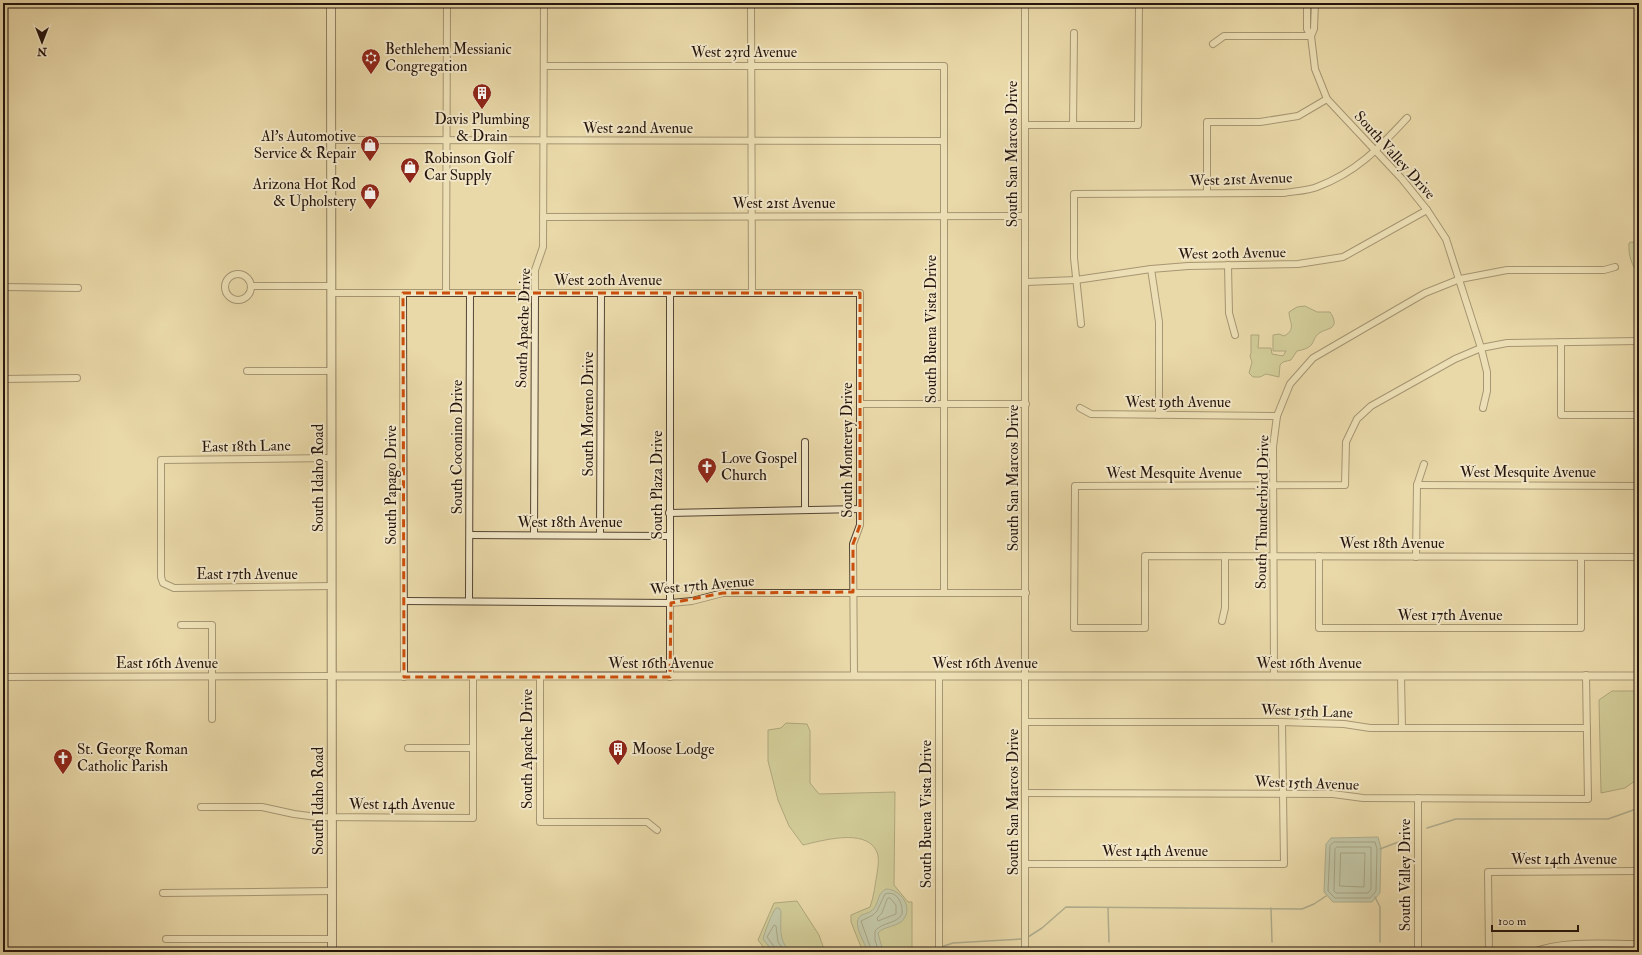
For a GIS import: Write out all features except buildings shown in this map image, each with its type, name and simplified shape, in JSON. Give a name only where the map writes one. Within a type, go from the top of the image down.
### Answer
[{"type":"main road","name":"South Idaho Road","points":[[331,3],[332,952]]},
{"type":"street","points":[[446,3],[446,293]]},
{"type":"street","name":"South Apache Drive","points":[[534,535],[535,270],[543,247],[544,217],[544,3]]},
{"type":"street","points":[[752,3],[752,293]]},
{"type":"street","name":"South San Marcos Drive","points":[[1025,3],[1026,952]]},
{"type":"street","points":[[1025,125],[1138,125],[1139,3]]},
{"type":"street","name":"South Valley Drive","points":[[1307,3],[1307,29],[1311,36],[1315,69],[1327,99],[1402,179],[1427,210],[1446,239],[1460,279],[1487,372],[1487,392],[1484,408]]},
{"type":"street","name":"South Valley Drive","points":[[1311,36],[1314,29],[1315,3]]},
{"type":"street","points":[[1073,125],[1074,33]]},
{"type":"street","points":[[1213,44],[1224,36],[1311,36]]},
{"type":"street","name":"West 23rd Avenue","points":[[544,66],[944,66]]},
{"type":"street","name":"South Buena Vista Drive","points":[[944,66],[944,592]]},
{"type":"street","points":[[1207,194],[1207,122],[1260,122],[1298,116],[1327,99]]},
{"type":"street","name":"West 21st Avenue","points":[[1076,280],[1074,258],[1074,194],[1284,193],[1316,188],[1349,173],[1376,150],[1407,118]]},
{"type":"street","name":"West 22nd Avenue","points":[[331,140],[944,141]]},
{"type":"street","name":"West 20th Avenue","points":[[1026,282],[1076,280],[1151,269],[1188,266],[1298,264],[1343,257],[1427,210]]},
{"type":"street","name":"West 21st Avenue","points":[[544,217],[1026,216]]},
{"type":"street","points":[[1228,265],[1229,313],[1235,334]]},
{"type":"street","name":"South Thunderbird Drive","points":[[1274,676],[1273,447],[1277,416],[1290,384],[1313,358],[1425,293],[1460,279],[1507,270],[1604,270],[1615,267]]},
{"type":"street","points":[[1151,269],[1159,322],[1159,415]]},
{"type":"street","points":[[236,274],[245,276],[250,282],[251,286],[251,291],[246,298],[237,300],[229,297],[225,290],[226,281],[228,278],[236,274]]},
{"type":"street","points":[[1076,280],[1081,324]]},
{"type":"street","name":"West 20th Avenue","points":[[251,286],[403,293],[860,293]]},
{"type":"street","points":[[3,287],[78,288]]},
{"type":"street","name":"South Coconino Drive","points":[[469,601],[470,292]]},
{"type":"street","name":"South Plaza Drive","points":[[670,292],[670,676]]},
{"type":"street","name":"South Papago Drive","points":[[403,293],[404,677]]},
{"type":"street","name":"South Moreno Drive","points":[[600,535],[601,293]]},
{"type":"street","name":"South Monterey Drive","points":[[854,676],[853,544],[860,525],[860,293]]},
{"type":"street","points":[[1481,348],[1506,343],[1639,341]]},
{"type":"street","points":[[1560,342],[1560,415],[1639,415]]},
{"type":"street","name":"West Mesquite Avenue","points":[[1145,628],[1074,628],[1075,486],[1345,485],[1346,442],[1357,418],[1371,406],[1456,359],[1481,348]]},
{"type":"street","points":[[247,371],[331,371]]},
{"type":"street","points":[[3,379],[77,378]]},
{"type":"street","points":[[860,404],[1026,404]]},
{"type":"street","name":"West 19th Avenue","points":[[1080,408],[1091,414],[1277,416]]},
{"type":"street","points":[[804,510],[805,442]]},
{"type":"street","name":"East 18th Lane","points":[[163,583],[161,577],[161,460],[332,458]]},
{"type":"street","points":[[1416,556],[1417,485],[1424,464]]},
{"type":"street","name":"West Mesquite Avenue","points":[[1417,485],[1639,486]]},
{"type":"street","points":[[669,513],[860,509]]},
{"type":"street","name":"West 18th Avenue","points":[[470,535],[670,536]]},
{"type":"street","name":"West 18th Avenue","points":[[1145,628],[1144,556],[1639,557]]},
{"type":"street","points":[[1222,621],[1225,608],[1225,556]]},
{"type":"street","name":"West 17th Avenue","points":[[1319,556],[1319,628],[1581,628],[1581,557]]},
{"type":"street","name":"East 17th Avenue","points":[[163,583],[174,588],[332,586]]},
{"type":"street","name":"West 17th Avenue","points":[[404,601],[671,603],[692,601],[723,593],[1026,593]]},
{"type":"street","points":[[180,625],[212,625],[212,719]]},
{"type":"street","points":[[1586,675],[1586,728]]},
{"type":"street","name":"West 16th Avenue","points":[[332,676],[1639,676]]},
{"type":"street","name":"East 16th Avenue","points":[[3,677],[332,676]]},
{"type":"street","points":[[408,748],[472,748],[473,676]]},
{"type":"street","name":"South Apache Drive","points":[[540,676],[540,822],[647,822],[657,830]]},
{"type":"street","name":"South Buena Vista Drive","points":[[938,952],[939,676]]},
{"type":"street","points":[[1401,676],[1402,728]]},
{"type":"street","name":"West 15th Lane","points":[[1026,722],[1282,722],[1344,724],[1370,728],[1586,728]]},
{"type":"street","points":[[1282,722],[1283,794]]},
{"type":"street","name":"West 15th Avenue","points":[[1026,794],[1333,794],[1363,798],[1588,799],[1586,728]]},
{"type":"street","name":"West 14th Avenue","points":[[201,807],[262,807],[301,816],[473,818],[472,748]]},
{"type":"street","name":"West 14th Avenue","points":[[1026,864],[1284,864],[1283,794]]},
{"type":"street","name":"South Valley Drive","points":[[1418,798],[1418,952]]},
{"type":"street","name":"West 14th Avenue","points":[[1489,952],[1488,872],[1639,871]]},
{"type":"street","points":[[163,894],[332,891]]},
{"type":"street","points":[[166,939],[332,939]]},
{"type":"street","points":[[1533,952],[1540,949],[1571,944],[1639,944]]},
{"type":"street","points":[[1026,952],[1418,952]]},
{"type":"highlighted area","points":[[403,293],[860,293],[860,525],[853,544],[853,592],[723,593],[671,603],[670,677],[404,677]]},
{"type":"green space","points":[[1629,243],[1639,243],[1639,275],[1632,264],[1630,256]]},
{"type":"green space","points":[[1305,306],[1317,312],[1330,312],[1334,319],[1333,326],[1317,335],[1311,345],[1297,351],[1291,360],[1283,362],[1280,365],[1279,377],[1266,374],[1260,377],[1253,377],[1249,373],[1252,362],[1250,356],[1251,335],[1259,335],[1258,348],[1271,348],[1272,354],[1283,356],[1286,351],[1273,351],[1273,335],[1279,334],[1284,336],[1288,333],[1291,328],[1289,312],[1297,307]]},
{"type":"green space","points":[[1612,691],[1639,691],[1639,778],[1625,788],[1601,793],[1599,700]]},
{"type":"green space","points":[[786,723],[807,724],[810,731],[810,783],[819,794],[895,792],[894,885],[908,902],[912,902],[912,952],[863,952],[851,922],[851,915],[870,907],[872,899],[877,874],[878,859],[876,850],[870,843],[862,839],[842,838],[803,845],[789,826],[778,800],[768,761],[768,730],[781,728]]},
{"type":"green space","points":[[797,901],[819,935],[825,952],[767,952],[758,940],[774,903]]},
{"type":"water","points":[[1378,837],[1381,848],[1380,893],[1372,902],[1333,902],[1324,892],[1326,844],[1331,838]]},
{"type":"water","points":[[886,889],[896,892],[904,900],[907,910],[906,915],[900,922],[878,933],[883,952],[868,952],[859,932],[857,922],[862,915],[874,909],[880,895]]},
{"type":"water","points":[[776,908],[779,908],[781,911],[782,938],[787,948],[791,952],[773,952],[763,939],[770,918]]},
{"type":"waterway","points":[[1427,828],[1456,819],[1608,819],[1639,808]]},
{"type":"waterway","points":[[1380,849],[1409,838]]},
{"type":"waterway","points":[[1028,937],[1042,928],[1066,907],[1302,909],[1314,904],[1326,896]]},
{"type":"waterway","points":[[1375,897],[1380,907],[1380,942]]},
{"type":"waterway","points":[[1108,908],[1109,942]]},
{"type":"waterway","points":[[1271,908],[1272,942]]},
{"type":"waterway","points":[[941,947],[953,943],[1022,939]]},
{"type":"waterway","points":[[930,952],[937,948]]},
{"type":"place","name":"Bethlehem Messianic Congregation","points":[[371,75]]},
{"type":"place","name":"Davis Plumbing & Drain","points":[[482,110]]},
{"type":"place","name":"Al's Automotive Service & Repair","points":[[370,162]]},
{"type":"place","name":"Robinson Golf Car Supply","points":[[410,184]]},
{"type":"place","name":"Arizona Hot Rod & Upholstery","points":[[370,210]]},
{"type":"place","name":"Love Gospel Church","points":[[707,484]]},
{"type":"place","name":"Moose Lodge","points":[[618,766]]},
{"type":"place","name":"St. George Roman Catholic Parish","points":[[63,775]]}]
